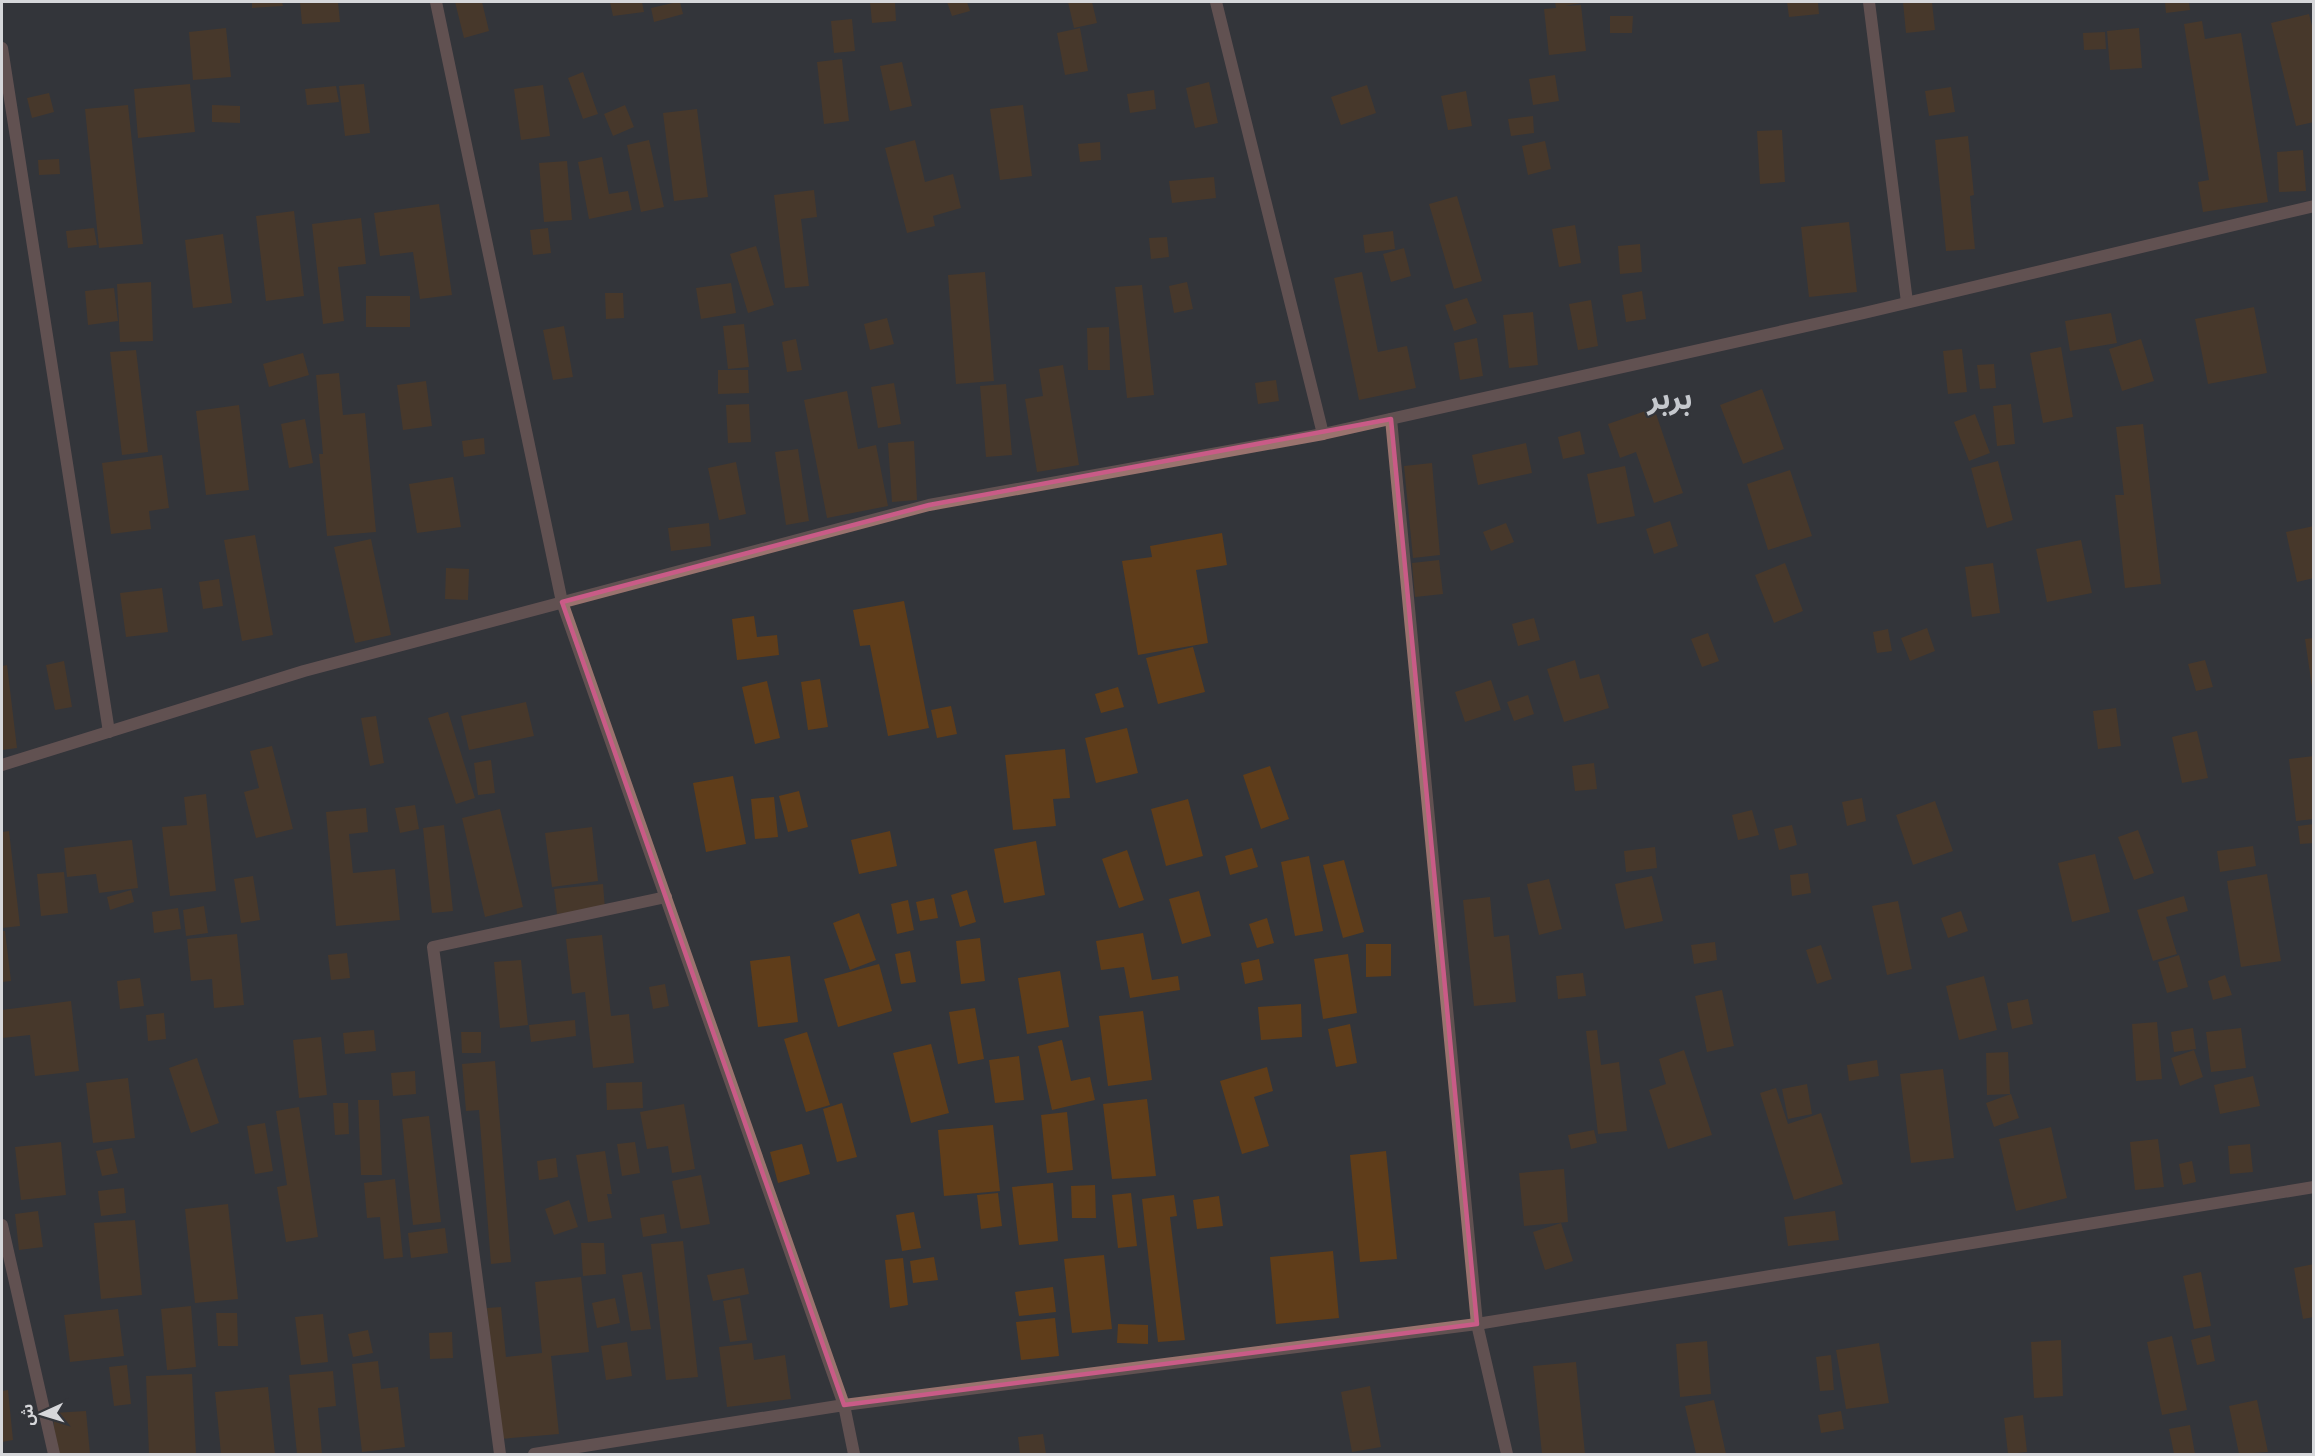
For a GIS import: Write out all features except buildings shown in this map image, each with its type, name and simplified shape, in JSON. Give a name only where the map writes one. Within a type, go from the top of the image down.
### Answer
[{"type":"street","points":[[436,2],[562,602],[844,1405],[854,1455]]},
{"type":"street","points":[[1216,2],[1323,434]]},
{"type":"street","points":[[1869,2],[1907,303]]},
{"type":"street","points":[[2,48],[109,732]]},
{"type":"street","points":[[2,765],[304,671],[928,505],[1323,434],[1907,303],[2313,206]]},
{"type":"street","points":[[1391,419],[1477,1324],[1507,1455]]},
{"type":"street","points":[[500,1455],[433,947],[666,897]]},
{"type":"street","points":[[534,1455],[844,1405],[1477,1324],[2313,1187]]},
{"type":"street","points":[[2,1226],[54,1455]]},
{"type":"highlighted area","points":[[1391,419],[1477,1324],[844,1405],[562,602],[929,505]]},
{"type":"district","name":"بربر","points":[[1670,399]]}]
